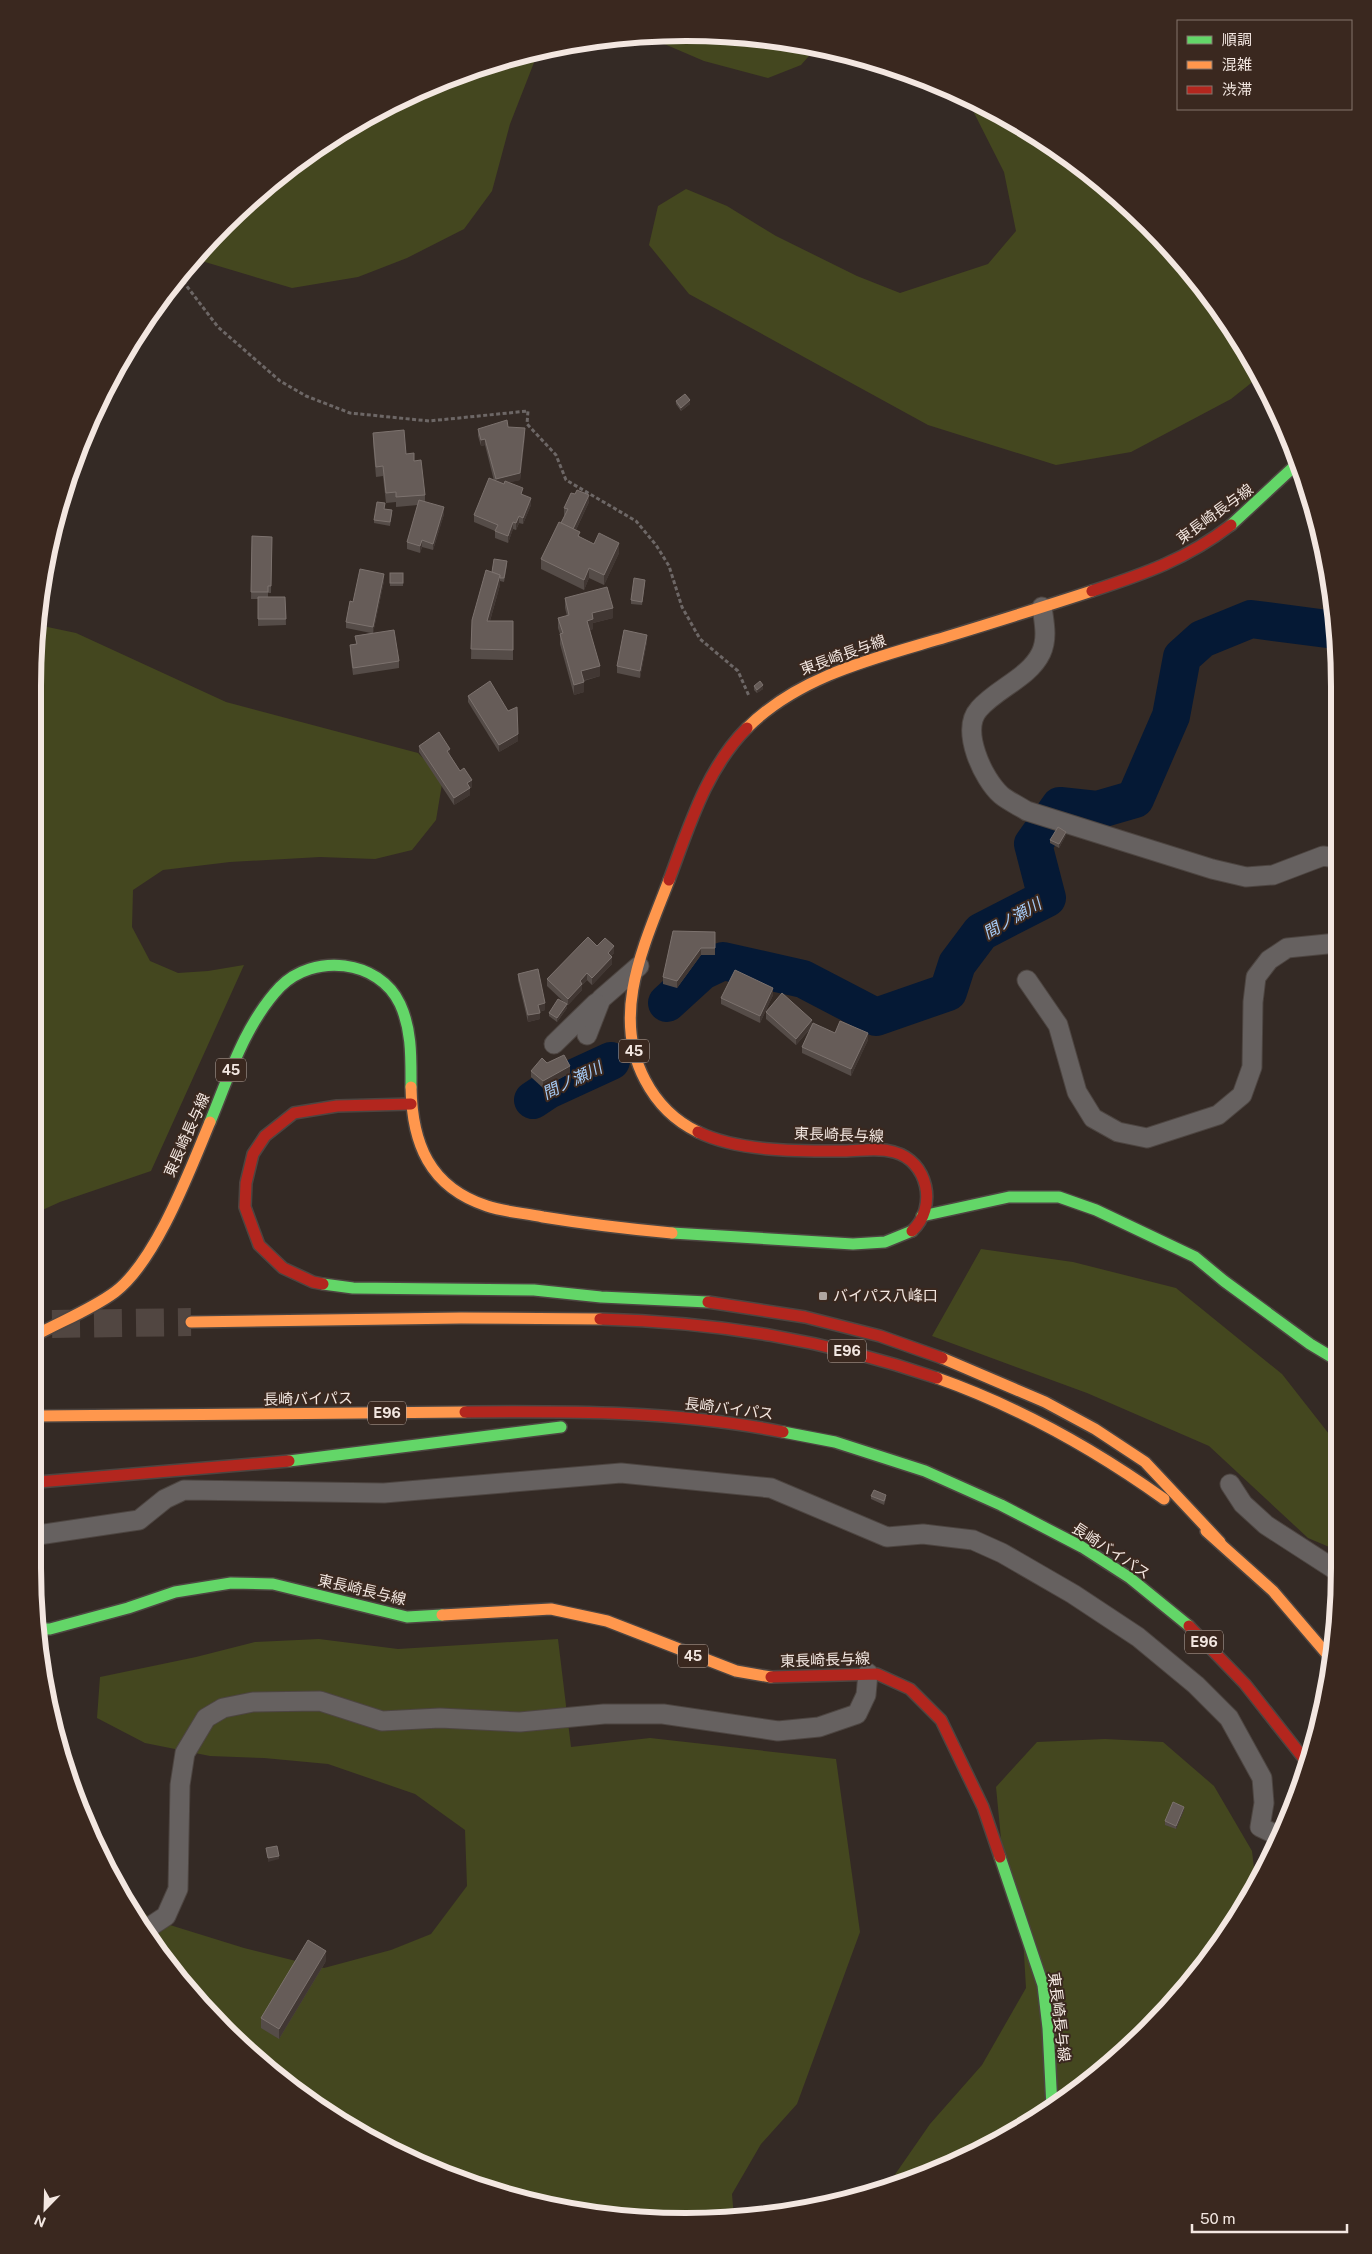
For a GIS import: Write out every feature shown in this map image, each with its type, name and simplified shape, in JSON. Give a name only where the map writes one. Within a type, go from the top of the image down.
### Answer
[{"type":"main road","name":"東長崎長与線","points":[[41,1333],[96,1306],[132,1277],[159,1236],[242,1047],[258,1016],[282,983],[314,968],[348,963],[379,977],[398,1000],[409,1030],[413,1060],[411,1104],[415,1132],[424,1158],[457,1193],[489,1206],[578,1223],[676,1234],[832,1243],[882,1243],[904,1236],[916,1228],[922,1216],[927,1196],[926,1181],[915,1162],[896,1152],[734,1145],[706,1138],[682,1124],[660,1105],[645,1081],[634,1053],[630,1024],[631,992],[662,896],[719,760],[743,730],[762,713],[791,692],[861,662],[1042,608],[1147,573],[1190,554],[1257,504],[1293,467]]},
{"type":"main road","points":[[411,1104],[337,1106],[294,1113],[266,1136],[253,1154],[246,1183],[245,1208],[259,1245],[283,1268],[313,1282],[353,1288],[534,1290],[601,1296],[717,1302],[804,1317],[880,1336],[962,1365],[1045,1402],[1095,1429],[1145,1462],[1220,1542]]},
{"type":"main road","points":[[922,1216],[1009,1197],[1059,1197],[1096,1210],[1195,1257],[1278,1321],[1331,1356]]},
{"type":"main road","points":[[543,1304],[601,1296]]},
{"type":"main road","points":[[428,1318],[524,1306]]},
{"type":"main road","name":"E96","points":[[190,1322],[428,1318],[550,1318],[646,1321],[735,1329],[804,1340],[883,1360],[959,1387],[1033,1420],[1088,1449],[1149,1488],[1220,1542],[1266,1584],[1325,1651]]},
{"type":"main road","name":"長崎バイパス","points":[[41,1416],[568,1412],[636,1414],[735,1422],[835,1442],[925,1471],[1001,1505],[1090,1552],[1130,1578],[1191,1628],[1245,1684],[1302,1757]]},
{"type":"main road","points":[[41,1482],[267,1464],[597,1422],[636,1414]]},
{"type":"main road","name":"東長崎長与線","points":[[45,1629],[128,1608],[176,1592],[231,1583],[273,1584],[407,1617],[551,1609],[606,1621],[736,1670],[778,1678],[868,1673],[877,1674],[910,1689],[941,1720],[983,1807],[1020,1913],[1043,1985],[1048,2028],[1052,2099]]},
{"type":"street","points":[[1042,608],[1046,631],[1041,652],[1031,667],[978,710],[972,726],[974,747],[983,772],[1001,795],[1027,811],[1212,869],[1246,877],[1273,875],[1323,856],[1331,857]]},
{"type":"street","points":[[1027,980],[1058,1025],[1077,1092],[1093,1118],[1118,1132],[1147,1138],[1218,1115],[1242,1095],[1252,1067],[1253,1002],[1256,977],[1269,960],[1287,948],[1331,944]]},
{"type":"street","points":[[554,1044],[640,965]]},
{"type":"street","points":[[587,1035],[601,999]]},
{"type":"street","points":[[41,1535],[139,1520],[165,1499],[184,1490],[384,1493],[621,1473],[771,1488],[887,1538],[923,1534],[973,1540],[1002,1553],[1072,1594],[1138,1637],[1196,1685],[1229,1718],[1262,1778],[1264,1803],[1260,1827],[1273,1833]]},
{"type":"street","points":[[1230,1484],[1244,1504],[1266,1526],[1331,1567]]},
{"type":"street","points":[[150,1926],[166,1916],[178,1889],[180,1785],[185,1753],[206,1718],[223,1708],[253,1702],[320,1701],[382,1721],[440,1718],[520,1722],[604,1714],[663,1714],[778,1731],[819,1727],[856,1714],[866,1695],[868,1673]]},
{"type":"path","points":[[184,282],[218,327],[280,381],[306,396],[350,413],[429,421],[528,411],[527,424],[556,456],[566,480],[636,521],[656,545],[669,566],[682,608],[700,639],[738,671],[750,700],[762,713]]},
{"type":"green space","points":[[686,41],[728,43],[811,54],[801,65],[768,78],[704,61],[660,42]]},
{"type":"green space","points":[[536,59],[510,124],[492,191],[464,229],[407,258],[358,277],[292,288],[201,261],[261,201],[294,174],[364,128],[439,90],[479,75]]},
{"type":"green space","points":[[972,108],[1044,150],[1078,174],[1142,230],[1198,294],[1222,328],[1253,381],[1231,399],[1131,452],[1056,465],[928,425],[689,294],[649,245],[658,206],[686,189],[727,206],[776,236],[857,276],[900,293],[988,264],[1016,231],[1004,172]]},
{"type":"green space","points":[[45,626],[76,633],[226,702],[418,753],[443,778],[436,820],[412,850],[375,859],[320,857],[230,862],[163,870],[133,890],[132,927],[150,961],[178,973],[208,971],[244,965],[151,1171],[60,1202],[41,1211],[41,686]]},
{"type":"green space","points":[[981,1249],[1073,1262],[1176,1288],[1282,1374],[1329,1434],[1331,1434],[1331,1548],[1308,1538],[1209,1446],[1087,1393],[932,1336]]},
{"type":"green space","points":[[319,1639],[398,1649],[558,1639],[571,1747],[650,1738],[836,1759],[860,1932],[797,2104],[761,2144],[732,2194],[733,2210],[686,2213],[602,2207],[519,2191],[439,2164],[364,2126],[294,2080],[230,2024],[201,1993],[174,1960],[141,1912],[157,1921],[244,1948],[324,1968],[391,1950],[431,1934],[467,1886],[465,1830],[415,1794],[328,1764],[264,1758],[210,1756],[145,1743],[97,1718],[100,1677],[196,1657],[255,1642]]},
{"type":"green space","points":[[1105,1739],[1163,1742],[1214,1786],[1252,1851],[1254,1871],[1222,1926],[1198,1960],[1142,2024],[1111,2053],[1078,2080],[1008,2126],[933,2164],[892,2179],[930,2124],[982,2065],[1026,1988],[1022,1920],[1002,1849],[996,1787],[1037,1742]]},
{"type":"building","points":[[685,394],[690,400],[681,408],[676,401]]},
{"type":"building","points":[[507,420],[508,427],[525,428],[520,473],[496,479],[485,439],[481,440],[478,429]]},
{"type":"building","points":[[404,430],[406,454],[414,453],[414,461],[421,460],[425,495],[396,497],[396,492],[386,493],[383,466],[376,467],[373,433]]},
{"type":"building","points":[[489,478],[504,484],[505,481],[523,488],[521,494],[531,498],[523,518],[519,516],[516,523],[513,522],[508,536],[495,531],[498,525],[474,515]]},
{"type":"building","points":[[577,490],[589,495],[573,529],[561,523],[568,509],[564,508],[571,493],[575,494]]},
{"type":"building","points":[[419,500],[444,507],[433,544],[422,540],[420,546],[407,542]]},
{"type":"building","points":[[377,502],[385,503],[384,509],[392,510],[390,522],[374,520]]},
{"type":"building","points":[[559,522],[580,532],[578,536],[594,544],[599,533],[619,543],[604,575],[589,568],[584,580],[541,559]]},
{"type":"building","points":[[252,536],[272,537],[271,586],[268,586],[268,592],[251,592]]},
{"type":"building","points":[[494,559],[507,561],[504,578],[500,578],[500,575],[492,572]]},
{"type":"building","points":[[360,569],[384,574],[373,627],[346,622],[350,601],[353,602]]},
{"type":"building","points":[[486,570],[500,575],[487,621],[513,621],[513,650],[471,649],[472,620]]},
{"type":"building","points":[[390,573],[403,573],[403,583],[390,583]]},
{"type":"building","points":[[634,578],[645,580],[642,602],[631,600]]},
{"type":"building","points":[[607,587],[613,608],[592,613],[593,619],[587,621],[600,666],[581,671],[584,682],[574,685],[560,634],[563,633],[558,618],[569,615],[565,598]]},
{"type":"building","points":[[258,597],[285,597],[286,619],[258,619]]},
{"type":"building","points":[[394,630],[399,661],[353,668],[350,645],[357,644],[355,636]]},
{"type":"building","points":[[624,630],[647,635],[640,671],[617,666]]},
{"type":"building","points":[[490,681],[508,711],[517,707],[518,734],[499,745],[468,696]]},
{"type":"building","points":[[760,681],[763,685],[757,690],[754,686]]},
{"type":"building","points":[[439,732],[450,749],[447,751],[460,771],[464,768],[472,780],[467,783],[470,788],[454,798],[419,746]]},
{"type":"building","points":[[1058,827],[1066,832],[1059,844],[1050,840]]},
{"type":"building","points":[[673,931],[715,932],[715,948],[701,948],[677,981],[663,977]]},
{"type":"building","points":[[588,937],[597,946],[605,938],[614,946],[608,953],[612,957],[592,978],[587,973],[580,981],[582,984],[568,999],[547,979]]},
{"type":"building","points":[[538,969],[545,1003],[538,1005],[540,1013],[528,1015],[518,974]]},
{"type":"building","points":[[735,970],[773,988],[760,1016],[721,998]]},
{"type":"building","points":[[782,993],[812,1020],[796,1039],[766,1012]]},
{"type":"building","points":[[558,999],[567,1004],[557,1018],[549,1013]]},
{"type":"building","points":[[840,1021],[868,1033],[851,1069],[802,1047],[813,1023],[835,1033]]},
{"type":"building","points":[[564,1055],[570,1066],[543,1081],[531,1071],[542,1058],[547,1063]]},
{"type":"building","points":[[874,1490],[886,1495],[884,1501],[871,1496]]},
{"type":"building","points":[[1173,1802],[1184,1807],[1176,1826],[1165,1821]]},
{"type":"building","points":[[277,1846],[279,1856],[268,1858],[266,1848]]},
{"type":"building","points":[[308,1940],[326,1951],[279,2029],[261,2018]]},
{"type":"waterway","name":"間ノ瀬川","points":[[667,1003],[702,971],[723,961],[803,979],[876,1017],[948,992],[957,964],[981,932],[1047,898],[1033,844],[1060,806],[1097,810],[1135,799],[1171,716],[1182,657],[1202,639],[1251,619],[1328,629]]},
{"type":"waterway","name":"間ノ瀬川","points":[[533,1100],[548,1090],[611,1061]]},
{"type":"tunnel","points":[[52,1324],[191,1322]]},
{"type":"traffic: fast","points":[[1231,525],[1293,468]]},
{"type":"traffic: fast","points":[[210,1122],[247,1034],[268,1002],[280,987],[294,976],[310,969],[327,966],[344,966],[362,970],[377,978],[390,989],[400,1004],[407,1024],[410,1044],[411,1087]]},
{"type":"traffic: fast","points":[[922,1216],[1009,1197],[1059,1197],[1096,1210],[1195,1257],[1224,1281],[1310,1344],[1331,1357]]},
{"type":"traffic: fast","points":[[672,1233],[853,1244],[885,1242],[912,1231]]},
{"type":"traffic: fast","points":[[323,1284],[353,1288],[534,1290],[601,1297],[708,1302]]},
{"type":"traffic: fast","points":[[289,1461],[561,1427]]},
{"type":"traffic: fast","points":[[783,1432],[835,1442],[925,1471],[1001,1505],[1082,1547],[1130,1578],[1189,1626]]},
{"type":"traffic: fast","points":[[45,1629],[128,1608],[175,1592],[231,1583],[273,1584],[407,1617],[442,1615]]},
{"type":"traffic: fast","points":[[1000,1857],[1043,1985],[1048,2028],[1052,2099]]},
{"type":"traffic: slow","points":[[747,728],[791,694],[840,670],[1092,591]]},
{"type":"traffic: slow","points":[[669,880],[650,929],[635,979],[631,1004],[631,1030],[635,1055],[650,1088],[661,1104],[674,1117],[698,1132]]},
{"type":"traffic: slow","points":[[411,1087],[415,1127],[420,1144],[428,1160],[438,1175],[467,1198],[487,1206],[559,1220],[672,1233]]},
{"type":"traffic: slow","points":[[41,1332],[97,1304],[115,1292],[130,1278],[158,1237],[182,1189],[210,1122]]},
{"type":"traffic: slow","points":[[191,1322],[461,1318],[600,1319]]},
{"type":"traffic: slow","points":[[942,1358],[1045,1402],[1095,1429],[1145,1462],[1220,1542]]},
{"type":"traffic: slow","points":[[937,1378],[997,1402],[1055,1431],[1111,1463],[1164,1499]]},
{"type":"traffic: slow","points":[[41,1416],[465,1412]]},
{"type":"traffic: slow","points":[[1206,1531],[1273,1591],[1325,1652]]},
{"type":"traffic: slow","points":[[442,1615],[551,1609],[607,1621],[736,1671],[771,1677]]},
{"type":"traffic: jam","points":[[1092,591],[1181,556],[1215,537],[1231,525]]},
{"type":"traffic: jam","points":[[669,880],[692,819],[710,780],[720,762],[747,728]]},
{"type":"traffic: jam","points":[[323,1284],[313,1282],[283,1268],[259,1245],[245,1207],[246,1183],[253,1154],[265,1136],[294,1113],[337,1106],[411,1104]]},
{"type":"traffic: jam","points":[[698,1132],[714,1139],[750,1147],[808,1151],[882,1150],[906,1157],[915,1165],[921,1175],[926,1186],[927,1198],[925,1210],[920,1221],[912,1231]]},
{"type":"traffic: jam","points":[[708,1302],[805,1317],[880,1336],[942,1358]]},
{"type":"traffic: jam","points":[[600,1319],[687,1324],[771,1335],[854,1353],[937,1378]]},
{"type":"traffic: jam","points":[[465,1412],[585,1412],[665,1416],[744,1425],[783,1432]]},
{"type":"traffic: jam","points":[[41,1482],[289,1461]]},
{"type":"traffic: jam","points":[[1189,1626],[1245,1684],[1302,1757]]},
{"type":"traffic: jam","points":[[771,1677],[877,1674],[910,1689],[941,1720],[983,1807],[1000,1857]]},
{"type":"place","name":"バイパス八峰口","points":[[823,1296]]}]
